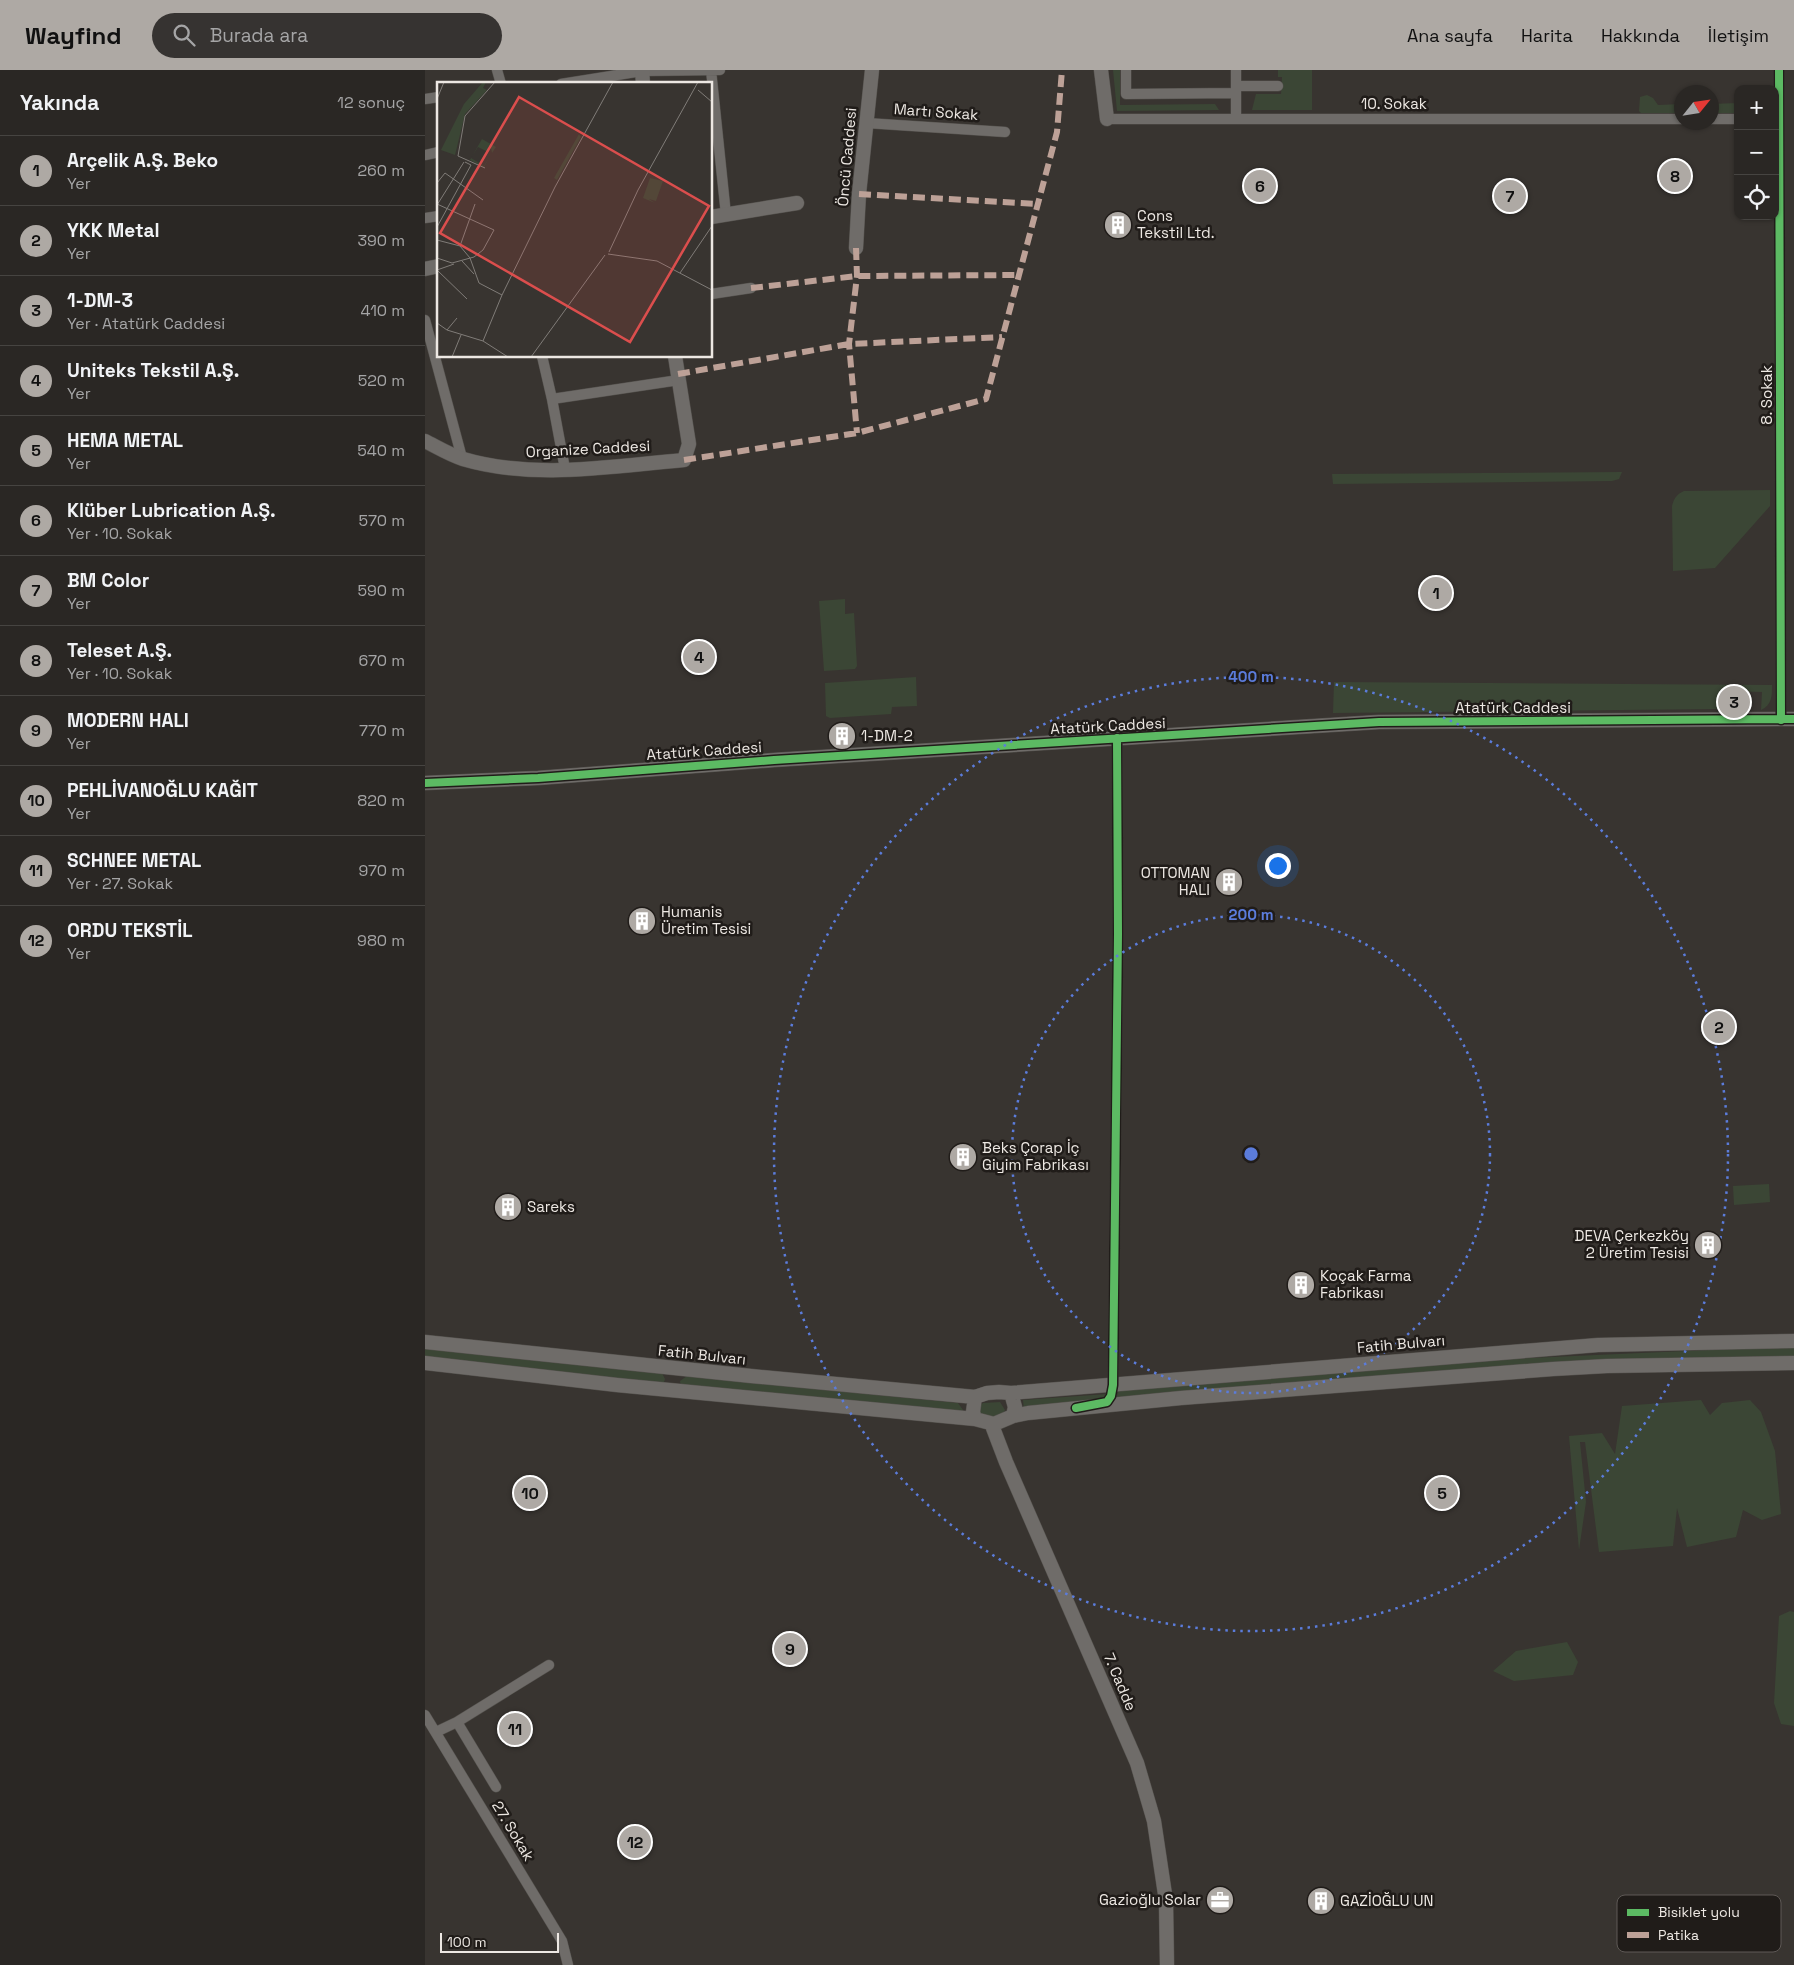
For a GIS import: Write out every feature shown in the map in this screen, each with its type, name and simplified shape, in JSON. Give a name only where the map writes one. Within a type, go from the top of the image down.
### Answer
[{"type":"main road","name":"Öncü Caddesi","points":[[857,248],[859,194],[872,70]]},
{"type":"main road","points":[[1101,70],[1107,119]]},
{"type":"main road","points":[[713,217],[797,203]]},
{"type":"main road","points":[[675,358],[679,380]]},
{"type":"main road","name":"Organize Caddesi","points":[[425,437],[431,444],[462,458],[487,465],[522,469],[565,470],[684,460],[689,444],[679,380]]},
{"type":"main road","name":"Atatürk Caddesi","points":[[425,783],[538,778],[774,760],[1379,722],[1788,720]]},
{"type":"main road","name":"Fatih Bulvarı","points":[[425,1342],[975,1397],[987,1393],[1011,1393],[1113,1385],[1598,1345],[1794,1341]]},
{"type":"main road","points":[[425,1363],[975,1419],[994,1424],[1013,1416],[1076,1408],[1553,1369],[1607,1366],[1794,1363]]},
{"type":"main road","points":[[1011,1393],[1015,1407],[1013,1416]]},
{"type":"main road","points":[[975,1397],[973,1412],[975,1419]]},
{"type":"main road","name":"7. Cadde","points":[[994,1424],[993,1428],[1006,1462],[1137,1763],[1155,1830],[1166,1900],[1167,1965]]},
{"type":"street","points":[[573,82],[642,70],[720,70]]},
{"type":"street","points":[[1126,70],[1126,94],[1278,86]]},
{"type":"street","points":[[1236,70],[1236,119]]},
{"type":"street","name":"8. Sokak","points":[[1778,85],[1779,70]]},
{"type":"street","points":[[713,89],[726,215]]},
{"type":"street","name":"10. Sokak","points":[[1107,119],[1674,119]]},
{"type":"street","points":[[1719,119],[1734,120]]},
{"type":"street","name":"Martı Sokak","points":[[866,123],[1005,132]]},
{"type":"street","name":"8. Sokak","points":[[1777,130],[1781,214],[1788,720]]},
{"type":"street","points":[[713,294],[751,288]]},
{"type":"street","points":[[425,320],[435,343]]},
{"type":"street","points":[[439,358],[462,458]]},
{"type":"street","points":[[542,358],[565,470]]},
{"type":"street","points":[[552,399],[679,380]]},
{"type":"street","points":[[1076,1408],[1107,1402],[1111,1396],[1113,1385],[1118,934],[1117,738]]},
{"type":"street","points":[[436,1732],[457,1722],[549,1665]]},
{"type":"street","name":"27. Sokak","points":[[425,1714],[562,1941],[568,1965]]},
{"type":"street","points":[[457,1722],[496,1787]]},
{"type":"green space","points":[[1113,70],[1120,70],[1120,105],[1215,104],[1219,110],[1117,111]]},
{"type":"green space","points":[[1278,70],[1312,70],[1312,110],[1252,110],[1256,94],[1281,94],[1282,77],[1278,77]]},
{"type":"green space","points":[[1647,95],[1653,98],[1658,105],[1674,104],[1674,113],[1641,113],[1639,111],[1640,97]]},
{"type":"green space","points":[[1734,103],[1734,113],[1719,113],[1719,104]]},
{"type":"green space","points":[[1622,472],[1619,479],[1612,481],[1333,484],[1332,474]]},
{"type":"green space","points":[[1770,490],[1770,506],[1715,568],[1673,571],[1672,506],[1678,495],[1684,491]]},
{"type":"green space","points":[[845,599],[845,614],[854,613],[857,666],[855,669],[824,671],[819,601]]},
{"type":"green space","points":[[916,677],[917,706],[892,707],[891,714],[830,718],[826,716],[825,683]]},
{"type":"green space","points":[[1334,682],[1772,685],[1772,689],[1769,703],[1761,710],[1762,692],[1724,691],[1717,700],[1718,709],[1333,713]]},
{"type":"green space","points":[[1769,1184],[1770,1202],[1734,1205],[1733,1186]]},
{"type":"green space","points":[[1794,1346],[1794,1358],[1113,1401],[1119,1389],[1510,1359]]},
{"type":"green space","points":[[425,1348],[662,1373],[665,1379],[663,1385],[425,1360]]},
{"type":"green space","points":[[687,1376],[958,1403],[963,1410],[962,1414],[681,1387],[680,1381]]},
{"type":"green space","points":[[1107,1394],[1105,1399],[1024,1411],[1023,1400]]},
{"type":"green space","points":[[1701,1400],[1710,1415],[1722,1403],[1750,1400],[1761,1412],[1775,1451],[1781,1514],[1762,1520],[1743,1510],[1736,1537],[1687,1547],[1677,1508],[1673,1546],[1599,1552],[1585,1442],[1580,1442],[1586,1502],[1579,1550],[1569,1436],[1602,1433],[1615,1454],[1622,1406]]},
{"type":"green space","points":[[1000,1402],[1005,1410],[1001,1417],[985,1419],[979,1415],[978,1407],[983,1403]]},
{"type":"green space","points":[[1790,1611],[1794,1612],[1794,1726],[1781,1724],[1774,1703],[1779,1616]]},
{"type":"green space","points":[[1567,1642],[1578,1662],[1573,1675],[1514,1681],[1493,1671],[1516,1651]]},
{"type":"marked path","points":[[684,460],[857,433],[986,399],[1057,132],[1062,70]]},
{"type":"marked path","points":[[859,194],[1038,204]]},
{"type":"marked path","points":[[856,248],[857,276],[849,344],[857,433]]},
{"type":"marked path","points":[[751,288],[857,276],[1019,275]]},
{"type":"marked path","points":[[678,374],[849,344],[1002,337]]},
{"type":"cycle path","points":[[1779,70],[1781,720]]},
{"type":"cycle path","points":[[425,783],[538,778],[774,760],[1379,722],[1794,719]]},
{"type":"cycle path","points":[[1076,1408],[1107,1402],[1111,1396],[1113,1385],[1118,934],[1117,738]]},
{"type":"place","name":"Teleset A.Ş.","points":[[1675,176]]},
{"type":"place","name":"Klüber Lubrication A.Ş.","points":[[1260,186]]},
{"type":"place","name":"BM Color","points":[[1510,196]]},
{"type":"place","name":"Cons Tekstil Ltd.","points":[[1118,225]]},
{"type":"place","name":"Arçelik A.Ş. Beko","points":[[1436,593]]},
{"type":"place","name":"Uniteks Tekstil A.Ş.","points":[[699,657]]},
{"type":"place","name":"1-DM-3","points":[[1734,702]]},
{"type":"place","name":"1-DM-2","points":[[842,736]]},
{"type":"place","name":"OTTOMAN HALI","points":[[1229,882]]},
{"type":"place","name":"Humanis Üretim Tesisi","points":[[642,921]]},
{"type":"place","name":"YKK Metal","points":[[1719,1027]]},
{"type":"place","name":"Beks Çorap İç Giyim Fabrikası","points":[[963,1157]]},
{"type":"place","name":"Sareks","points":[[508,1207]]},
{"type":"place","name":"DEVA Çerkezköy 2 Üretim Tesisi","points":[[1708,1245]]},
{"type":"place","name":"Koçak Farma Fabrikası","points":[[1301,1285]]},
{"type":"place","name":"PEHLİVANOĞLU KAĞIT","points":[[530,1493]]},
{"type":"place","name":"HEMA METAL","points":[[1442,1493]]},
{"type":"place","name":"MODERN HALI","points":[[790,1649]]},
{"type":"place","name":"SCHNEE METAL","points":[[515,1729]]},
{"type":"place","name":"ORDU TEKSTİL","points":[[635,1842]]},
{"type":"place","name":"Gazioğlu Solar","points":[[1220,1900]]},
{"type":"place","name":"GAZİOĞLU UN","points":[[1321,1901]]}]
